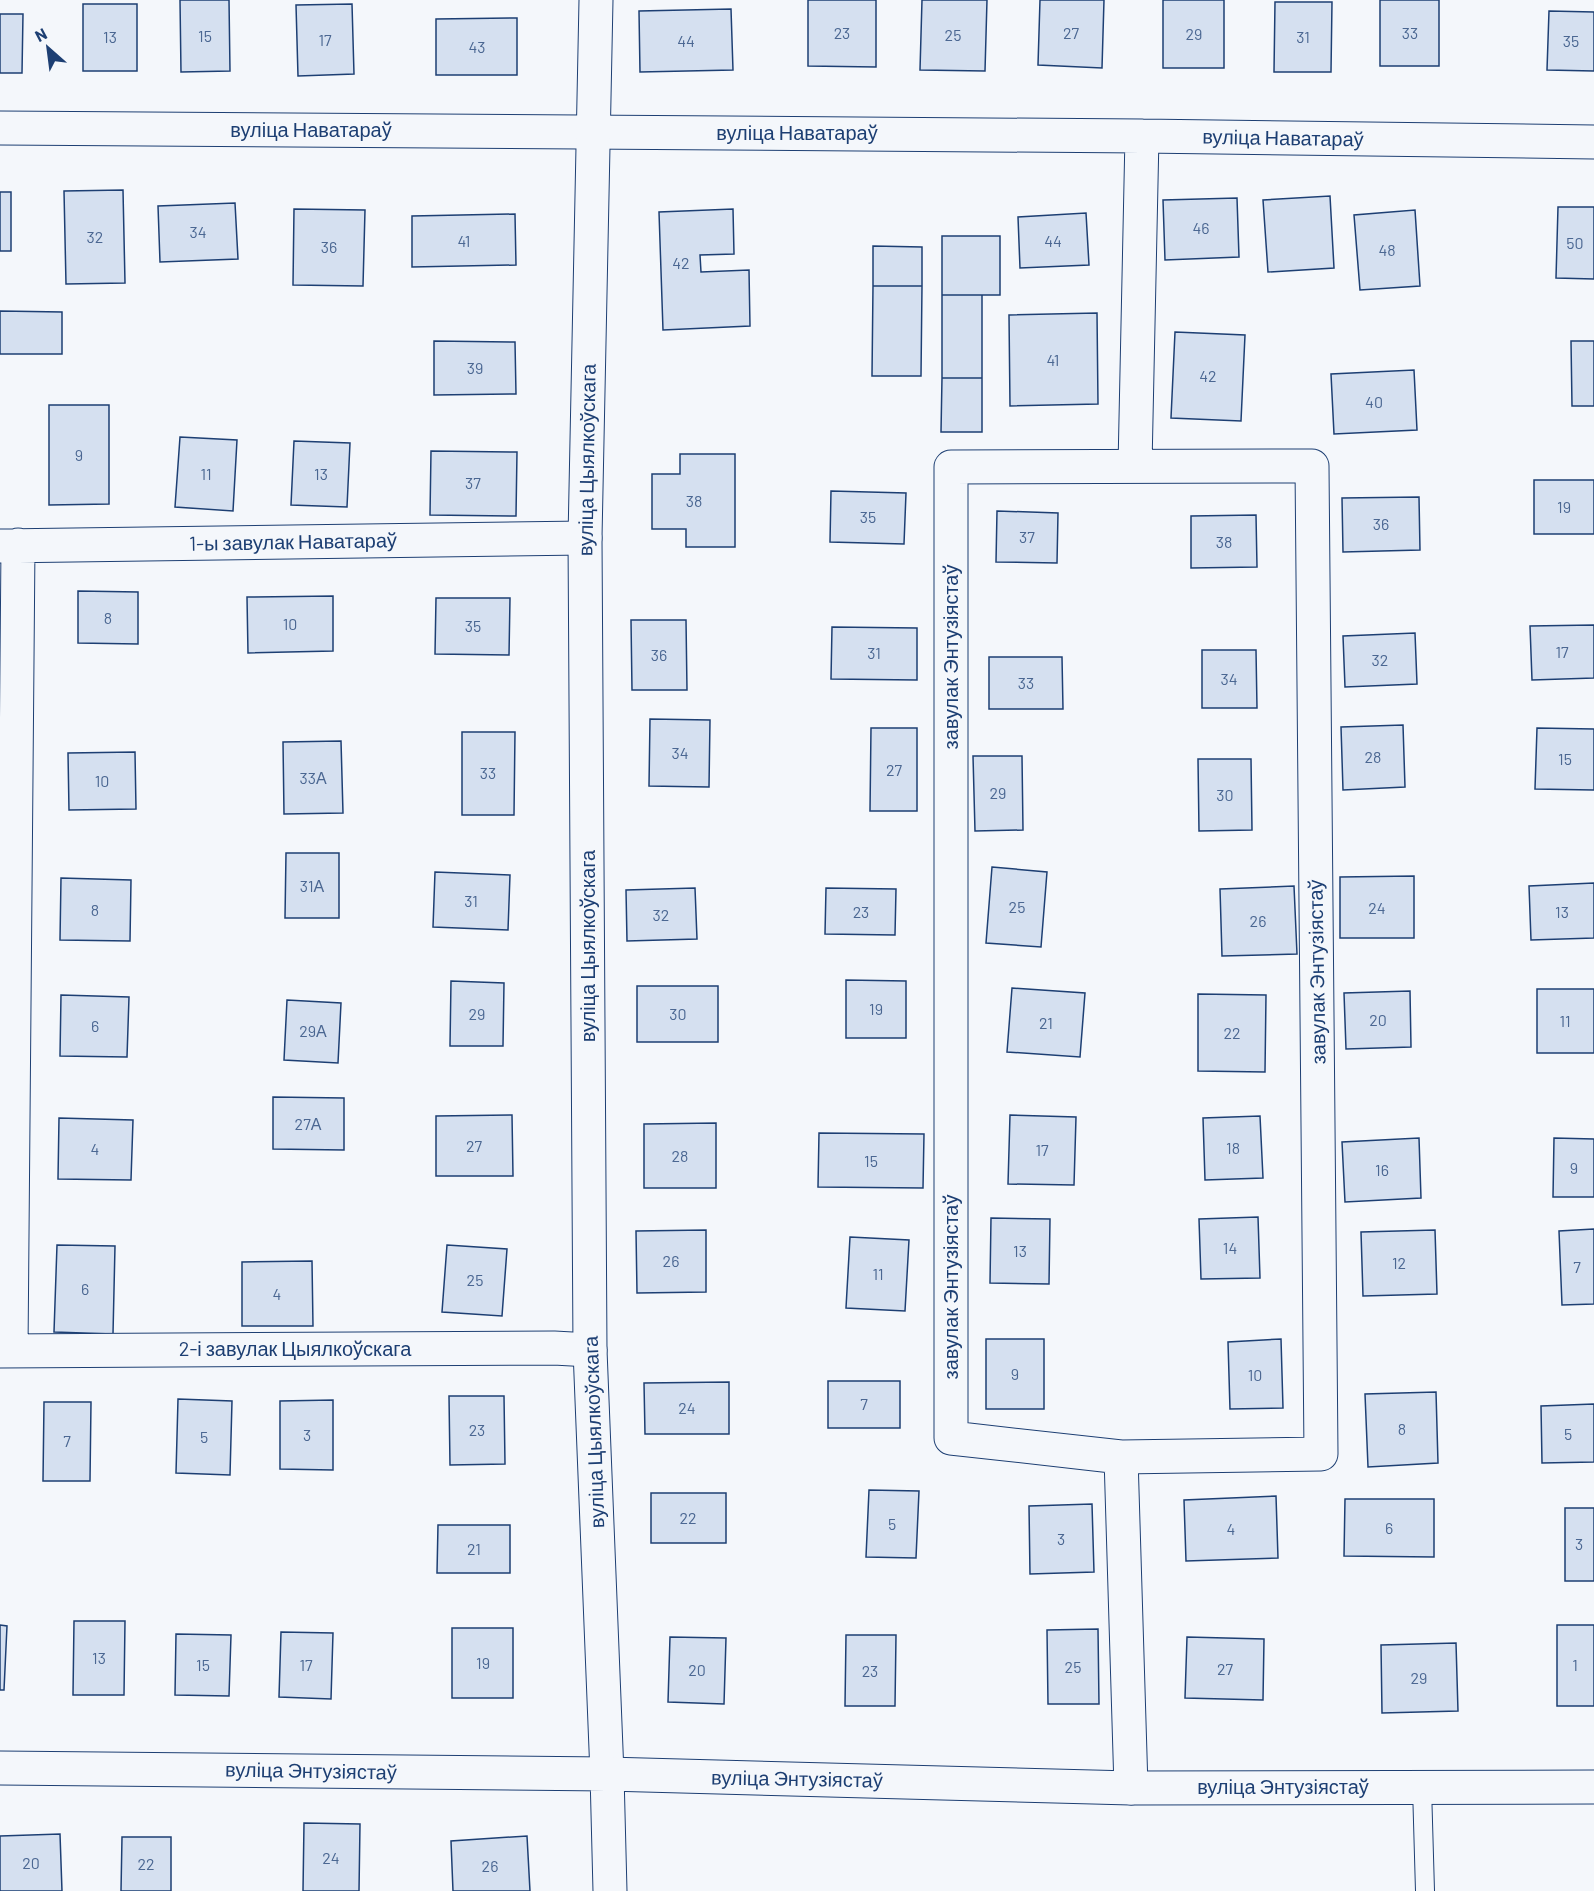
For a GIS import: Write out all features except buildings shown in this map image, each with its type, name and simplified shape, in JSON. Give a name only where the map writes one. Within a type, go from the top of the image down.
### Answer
[{"type":"street","name":"вуліца Цыялкоўскага","points":[[596,0],[585,538],[590,1350],[610,1891]]},
{"type":"street","name":"вуліца Наватараў","points":[[0,128],[1142,136],[1594,142]]},
{"type":"street","points":[[1135,466],[1142,136]]},
{"type":"street","name":"завулак Энтузіястаў","points":[[951,466],[1312,466],[1321,1454],[1121,1457],[951,1438],[951,466]]},
{"type":"street","name":"1-ы завулак Наватараў","points":[[9,546],[585,538]]},
{"type":"street","points":[[6,1351],[9,546]]},
{"type":"street","name":"2-і завулак Цыялкоўскага","points":[[6,1351],[530,1348],[590,1350]]},
{"type":"street","points":[[1121,1457],[1131,1788]]},
{"type":"street","name":"вуліца Энтузіястаў","points":[[0,1768],[607,1774],[1131,1788],[1594,1787]]},
{"type":"lane","points":[[1422,1787],[1425,1891]]}]
